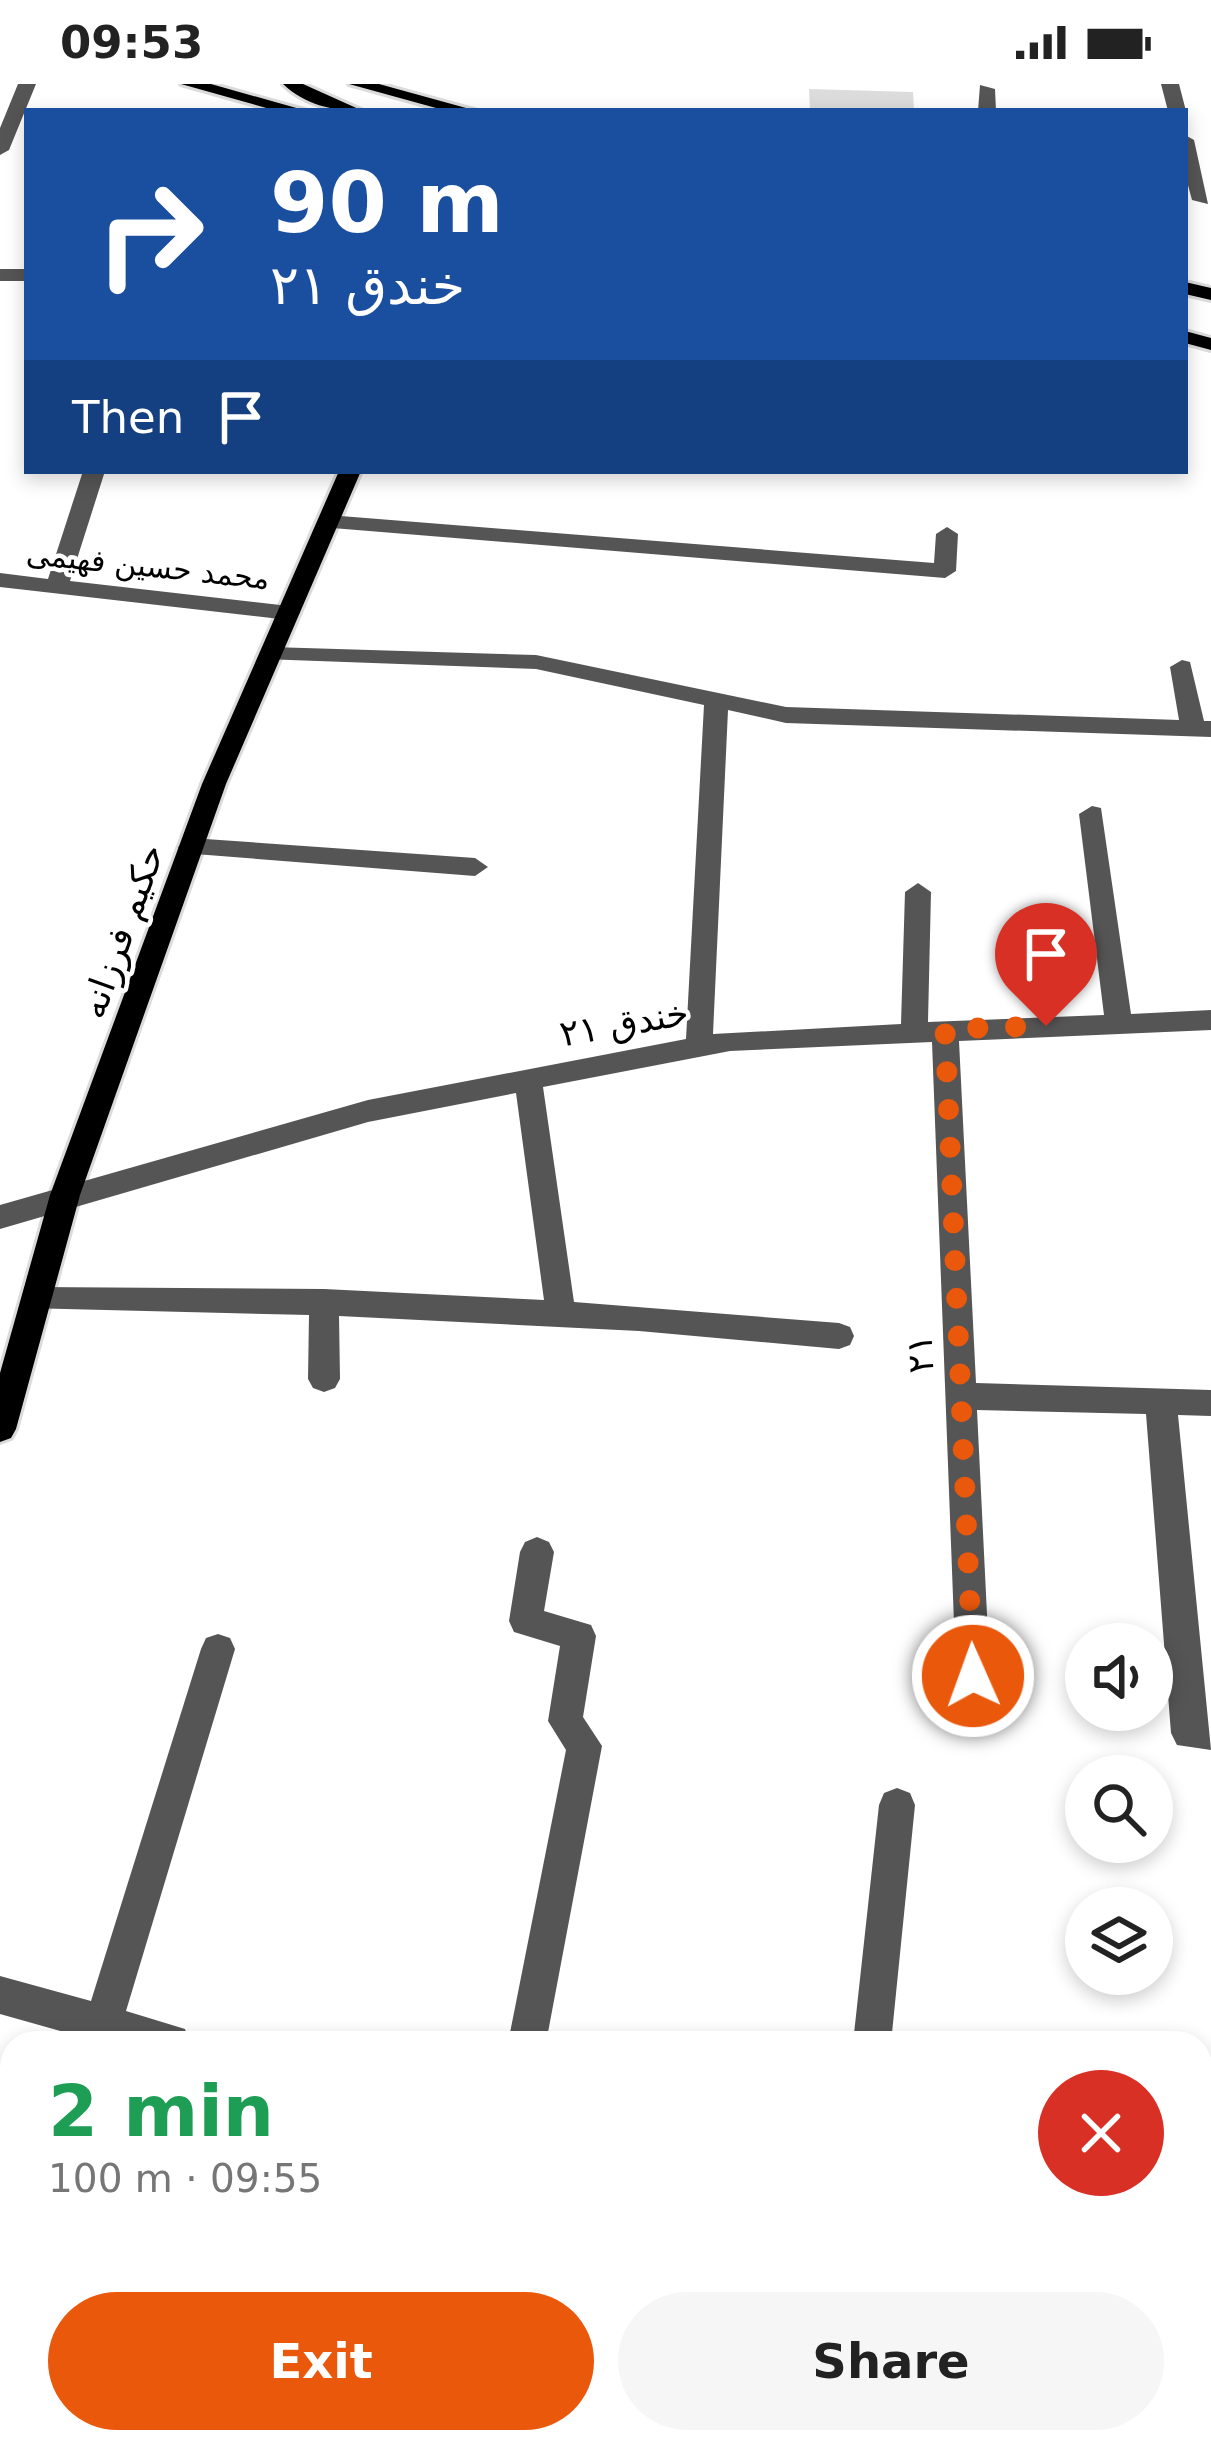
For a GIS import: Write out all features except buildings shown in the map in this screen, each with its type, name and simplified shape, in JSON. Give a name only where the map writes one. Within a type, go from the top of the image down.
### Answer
[{"type":"main road","points":[[190,84],[286,108]]},
{"type":"main road","points":[[292,84],[304,94],[345,108]]},
{"type":"main road","points":[[358,84],[456,108]]},
{"type":"main road","name":"حکیم فرزانه","points":[[0,1429],[64,1195],[191,847],[349,474]]},
{"type":"street","points":[[0,150],[26,84]]},
{"type":"street","points":[[986,89],[987,108]]},
{"type":"street","points":[[1188,153],[1199,200]]},
{"type":"street","points":[[57,584],[93,474]]},
{"type":"street","points":[[328,522],[945,571],[947,534]]},
{"type":"street","name":"محمد حسین فهیمی","points":[[0,580],[289,613]]},
{"type":"street","points":[[271,654],[536,662],[786,715],[1202,729],[1182,667]]},
{"type":"street","points":[[699,1046],[716,701]]},
{"type":"street","points":[[1093,814],[1119,1025]]},
{"type":"street","points":[[191,847],[475,868]]},
{"type":"street","name":"۲۱","points":[[918,892],[961,1396],[973,1676]]},
{"type":"street","name":"۲۱ خندق","points":[[0,1217],[368,1111],[699,1046],[929,1030],[1211,1020]]},
{"type":"street","points":[[528,1077],[561,1315]]},
{"type":"street","points":[[36,1299],[324,1301],[694,1321],[838,1336]]},
{"type":"street","points":[[324,1301],[324,1379]]},
{"type":"street","points":[[961,1396],[1211,1402]]},
{"type":"street","points":[[1161,1401],[1189,1733],[1211,1734]]},
{"type":"street","points":[[529,2031],[584,1746],[565,1721],[579,1636],[526,1621],[537,1552]]},
{"type":"street","points":[[103,2024],[218,1649]]},
{"type":"street","points":[[873,2031],[897,1805]]},
{"type":"street","points":[[0,1994],[128,2031]]},
{"type":"shaded area","points":[[809,89],[913,92],[914,108],[810,108]]},
{"type":"route","points":[[973,1676],[945,1029],[1046,1026]]}]
